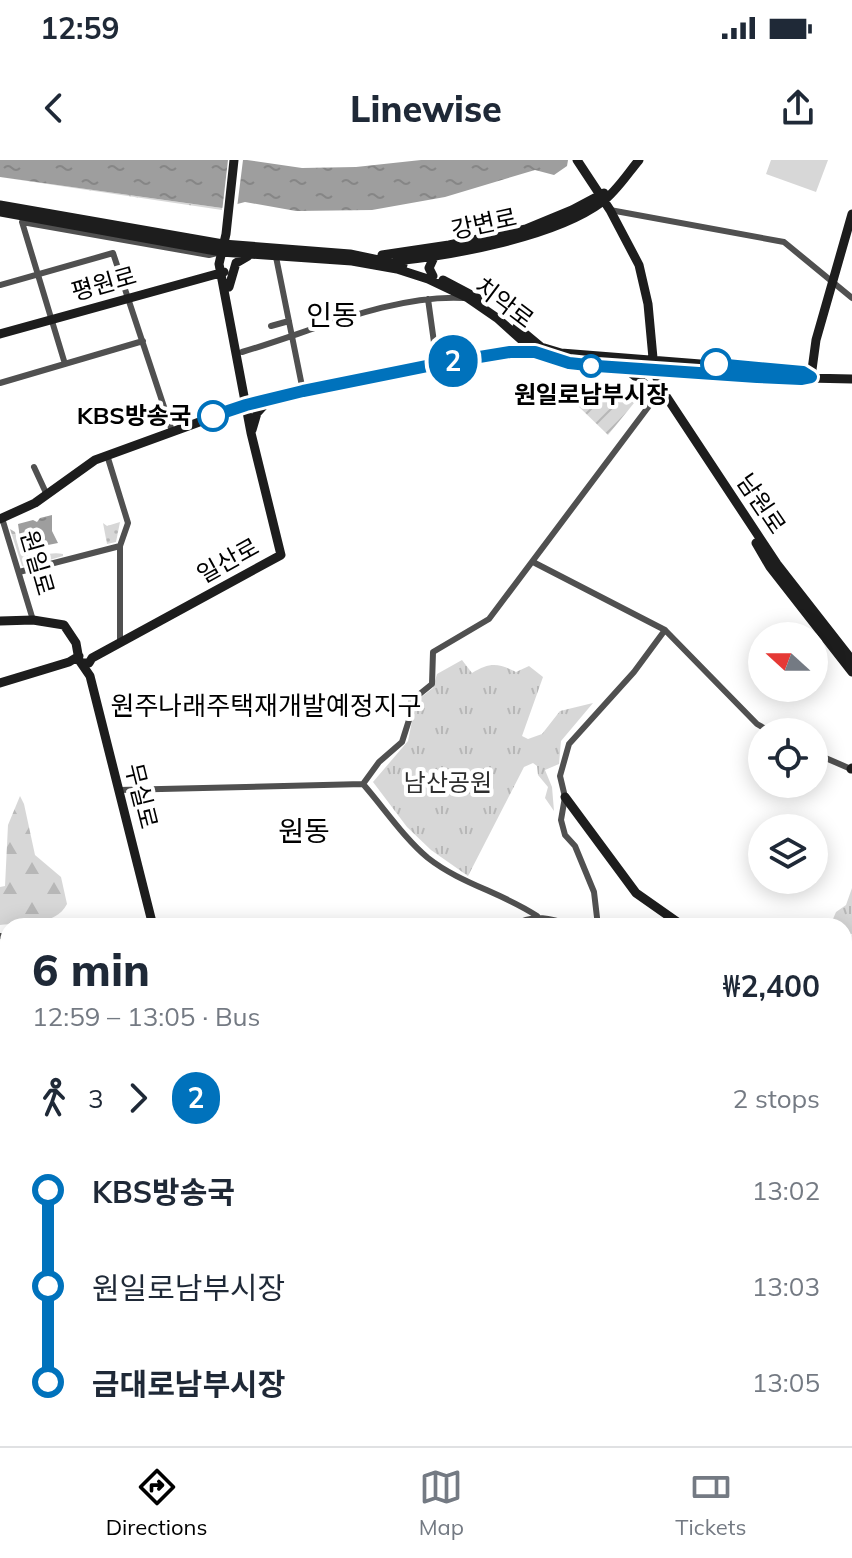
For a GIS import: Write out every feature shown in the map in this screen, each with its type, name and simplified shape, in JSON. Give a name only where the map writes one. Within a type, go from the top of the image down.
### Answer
[{"type":"street","points":[[234,160],[223,273],[240,353]]},
{"type":"street","name":"남원로","points":[[577,160],[602,198],[642,274],[648,304],[650,365],[662,395],[770,567],[852,672]]},
{"type":"street","name":"강변로","points":[[393,261],[529,235],[567,221],[613,189],[639,160]]},
{"type":"street","points":[[602,198],[784,242],[852,298]]},
{"type":"street","name":"강변로","points":[[351,258],[391,255],[526,229],[602,198]]},
{"type":"street","points":[[0,205],[225,245]]},
{"type":"street","points":[[0,212],[225,245]]},
{"type":"street","points":[[811,377],[816,340],[852,214]]},
{"type":"street","points":[[65,364],[22,222],[209,255],[225,245]]},
{"type":"street","name":"치악로","points":[[225,245],[248,256],[351,258],[432,278],[467,290],[541,347],[551,351],[650,365],[803,372],[811,377]]},
{"type":"street","name":"치악로","points":[[225,245],[393,261],[468,298],[497,318],[535,352],[569,363],[624,368],[650,365],[674,371],[788,379],[852,379]]},
{"type":"street","points":[[0,284],[113,253],[172,431]]},
{"type":"street","points":[[435,255],[429,268],[437,364]]},
{"type":"street","points":[[229,287],[236,263],[248,256]]},
{"type":"street","points":[[276,257],[303,391]]},
{"type":"street","points":[[223,273],[229,287],[240,353]]},
{"type":"street","name":"평원로","points":[[0,334],[223,273]]},
{"type":"street","points":[[240,353],[359,315],[431,298],[468,298]]},
{"type":"street","points":[[271,326],[289,321]]},
{"type":"street","points":[[0,383],[143,341]]},
{"type":"street","name":"원일로","points":[[33,620],[1,518],[47,495],[94,456],[107,455],[246,405],[303,391],[437,364],[510,352],[535,352]]},
{"type":"street","name":"일산로","points":[[0,683],[120,644],[281,555],[251,433],[240,353]]},
{"type":"street","points":[[624,368],[662,395]]},
{"type":"street","points":[[363,784],[379,762],[402,742],[411,701],[432,684],[433,652],[483,624],[662,395],[674,371]]},
{"type":"street","name":"남원로","points":[[662,395],[777,564],[850,655]]},
{"type":"street","points":[[251,433],[262,405],[272,399]]},
{"type":"street","points":[[229,411],[245,422],[251,433]]},
{"type":"street","points":[[107,455],[128,523],[120,546],[120,644]]},
{"type":"street","points":[[34,467],[47,495]]},
{"type":"street","points":[[19,572],[120,546]]},
{"type":"street","points":[[533,562],[665,630],[751,718]]},
{"type":"street","points":[[0,621],[33,620],[64,625],[87,657]]},
{"type":"street","points":[[665,630],[634,672],[569,744],[560,776],[565,797],[636,893],[672,918]]},
{"type":"street","name":"무실로","points":[[87,657],[151,918]]},
{"type":"street","points":[[828,759],[852,769]]},
{"type":"street","points":[[119,790],[363,784]]},
{"type":"street","points":[[363,784],[427,857],[460,878],[544,918]]},
{"type":"street","points":[[565,797],[561,820],[565,835],[575,846],[594,892],[597,918]]},
{"type":"street","points":[[526,918],[537,916]]},
{"type":"green space","points":[[771,160],[828,160],[816,192],[766,174]]},
{"type":"green space","points":[[0,177],[222,208],[222,210]]},
{"type":"green space","points":[[575,389],[624,394],[634,403],[608,435],[574,402]]},
{"type":"green space","points":[[120,522],[116,542],[107,544],[103,523],[107,526]]},
{"type":"green space","points":[[10,529],[15,532],[21,555],[32,557],[57,553],[63,556],[22,566]]},
{"type":"green space","name":"남산공원","points":[[462,660],[472,673],[489,665],[499,665],[516,672],[529,666],[543,677],[522,736],[528,739],[542,734],[560,711],[593,703],[561,741],[559,764],[545,770],[552,787],[554,811],[545,798],[548,787],[538,775],[537,766],[533,763],[524,767],[468,876],[431,850],[407,827],[373,782],[408,741],[416,701],[433,688],[437,674]]},
{"type":"green space","points":[[20,796],[35,855],[61,877],[67,904],[55,917],[0,918],[0,887],[5,886],[8,825]]},
{"type":"green space","points":[[852,888],[852,918],[833,918],[836,912],[846,905]]},
{"type":"water","points":[[0,160],[247,160],[302,168],[356,167],[421,160],[568,160],[567,166],[554,175],[535,170],[445,197],[372,210],[296,211],[245,202],[222,208],[0,177]]},
{"type":"water","points":[[52,515],[52,531],[58,543],[36,544],[22,551],[18,524],[33,520],[37,522]]},
{"type":"pier","points":[[228,160],[243,160],[237,208],[222,212]]},
{"type":"waterway","points":[[27,549],[27,562]]},
{"type":"bus line","name":"2","points":[[213,416],[303,391],[510,352],[535,352],[569,363],[597,366],[757,377],[811,377],[803,372],[716,364]]},
{"type":"place","name":"원일로남부시장","points":[[591,366]]},
{"type":"place","name":"KBS방송국","points":[[213,416]]},
{"type":"district","name":"인동","points":[[332,315]]},
{"type":"district","name":"원주나래주택재개발예정지구","points":[[266,706]]},
{"type":"district","name":"원동","points":[[304,831]]}]
